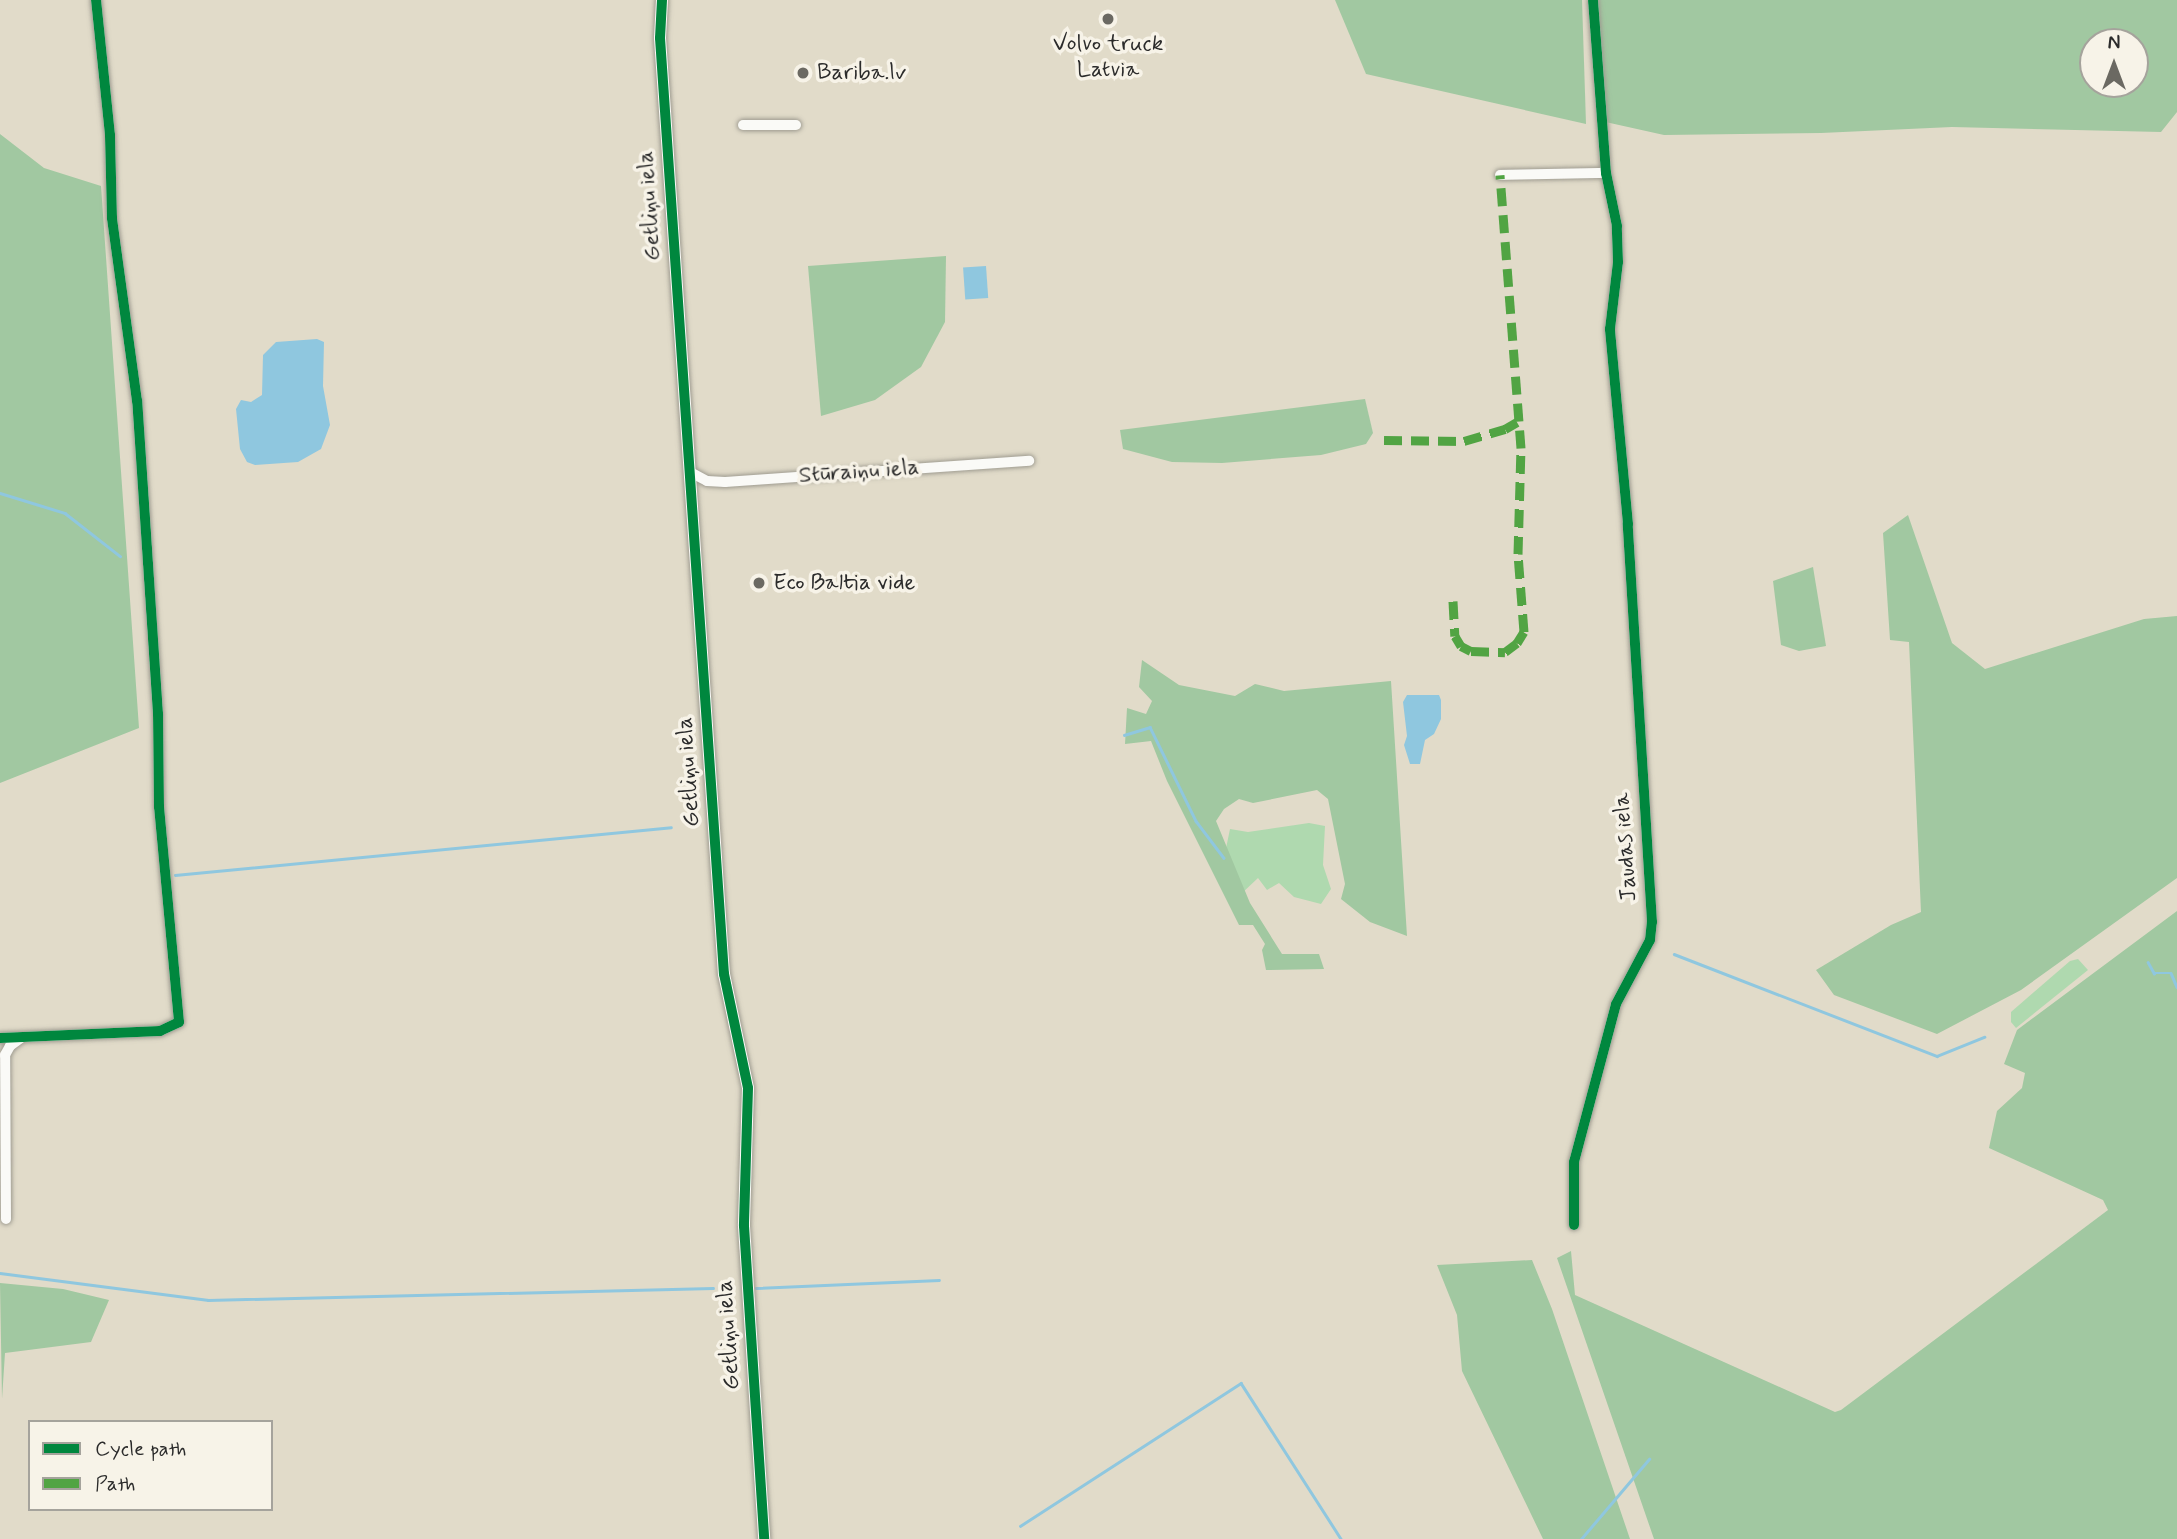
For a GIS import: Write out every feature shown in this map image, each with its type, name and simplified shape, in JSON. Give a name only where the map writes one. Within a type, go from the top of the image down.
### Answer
[{"type":"street","points":[[0,1038],[160,1031],[179,1022],[159,807],[158,715],[137,401],[112,218],[110,135],[96,0]]},
{"type":"street","name":"Getliņu iela","points":[[662,0],[660,38],[724,974],[748,1088],[744,1226],[764,1539]]},
{"type":"street","name":"Jaudas iela","points":[[1574,1225],[1574,1162],[1616,1004],[1650,940],[1652,922],[1628,524],[1611,328],[1618,262],[1617,226],[1606,173],[1593,0]]},
{"type":"street","points":[[743,125],[796,125]]},
{"type":"street","points":[[1500,175],[1606,173]]},
{"type":"street","name":"Stūraiņu iela","points":[[690,472],[707,481],[725,482],[1029,461]]},
{"type":"street","points":[[6,1219],[5,1055],[10,1046],[23,1037]]},
{"type":"green space","points":[[1335,0],[1582,0],[1586,124],[1366,74]]},
{"type":"green space","points":[[1591,0],[2177,0],[2177,112],[2161,132],[1952,127],[1821,133],[1664,135],[1601,121]]},
{"type":"green space","points":[[0,134],[44,168],[101,186],[139,728],[0,783]]},
{"type":"green space","points":[[946,256],[945,322],[921,367],[875,400],[821,416],[808,266]]},
{"type":"green space","points":[[1365,399],[1373,433],[1366,444],[1321,455],[1222,463],[1172,462],[1123,449],[1120,430]]},
{"type":"green space","points":[[1908,515],[1952,643],[1985,669],[2144,619],[2177,616],[2177,878],[2021,990],[1937,1034],[1834,995],[1816,970],[1891,925],[1921,912],[1909,642],[1890,640],[1883,533]]},
{"type":"green space","points":[[1813,567],[1826,646],[1799,651],[1781,645],[1773,581]]},
{"type":"green space","points":[[1142,660],[1179,685],[1235,696],[1255,684],[1284,691],[1391,681],[1407,936],[1370,922],[1341,899],[1345,884],[1328,799],[1317,790],[1253,803],[1239,799],[1224,809],[1216,821],[1250,903],[1282,954],[1319,954],[1324,969],[1266,970],[1262,950],[1265,944],[1253,925],[1239,925],[1167,781],[1151,741],[1125,744],[1127,708],[1146,714],[1152,701],[1139,687]]},
{"type":"green space","points":[[1309,823],[1325,826],[1323,865],[1331,889],[1321,904],[1294,897],[1279,883],[1267,890],[1258,878],[1240,895],[1224,858],[1230,829],[1248,832]]},
{"type":"green space","points":[[2177,911],[2177,1539],[1654,1539],[1557,1258],[1571,1251],[1575,1295],[1835,1412],[1841,1410],[2108,1210],[2103,1200],[1989,1148],[1997,1111],[2022,1088],[2025,1073],[2004,1064],[2017,1030]]},
{"type":"green space","points":[[2078,959],[2088,970],[2016,1028],[2011,1022],[2011,1012],[2070,961]]},
{"type":"green space","points":[[1532,1260],[1552,1309],[1630,1539],[1543,1539],[1462,1371],[1457,1315],[1437,1265]]},
{"type":"green space","points":[[0,1283],[63,1289],[109,1300],[91,1342],[5,1353],[2,1399]]},
{"type":"water","points":[[986,266],[988,298],[965,300],[963,268]]},
{"type":"water","points":[[317,339],[324,342],[323,386],[330,425],[321,449],[298,462],[255,465],[247,462],[240,449],[236,409],[241,400],[251,402],[262,395],[263,355],[276,342]]},
{"type":"water","points":[[1407,695],[1439,695],[1441,700],[1441,719],[1434,734],[1425,740],[1420,764],[1410,764],[1404,745],[1407,736],[1403,702]]},
{"type":"waterway","points":[[0,493],[65,513],[120,556]]},
{"type":"waterway","points":[[1124,735],[1150,727],[1196,821],[1224,858]]},
{"type":"waterway","points":[[175,875],[671,827]]},
{"type":"waterway","points":[[1674,954],[1937,1056],[1984,1037]]},
{"type":"waterway","points":[[2148,962],[2154,973],[2171,973],[2177,987]]},
{"type":"waterway","points":[[0,1273],[208,1300],[713,1288]]},
{"type":"waterway","points":[[756,1288],[939,1280]]},
{"type":"waterway","points":[[1020,1526],[1241,1383],[1341,1539]]},
{"type":"waterway","points":[[1581,1539],[1649,1459]]},
{"type":"marked path","points":[[1453,601],[1455,636],[1461,646],[1471,651],[1505,652],[1517,643],[1524,632],[1518,554],[1521,448],[1500,175]]},
{"type":"marked path","points":[[1384,440],[1464,441],[1505,429],[1517,422]]},
{"type":"cycle path","points":[[0,1038],[160,1031],[179,1022],[159,807],[158,714],[137,401],[112,218],[110,135],[96,0]]},
{"type":"cycle path","points":[[662,0],[660,38],[724,974],[748,1088],[744,1226],[764,1539]]},
{"type":"cycle path","points":[[1574,1225],[1574,1162],[1616,1004],[1650,940],[1652,922],[1628,524],[1610,329],[1618,262],[1617,226],[1606,173],[1593,0]]},
{"type":"place","name":"Volvo truck Latvia","points":[[1108,19]]},
{"type":"place","name":"Bariba.lv","points":[[803,73]]},
{"type":"place","name":"Eco Baltia vide","points":[[759,583]]}]
